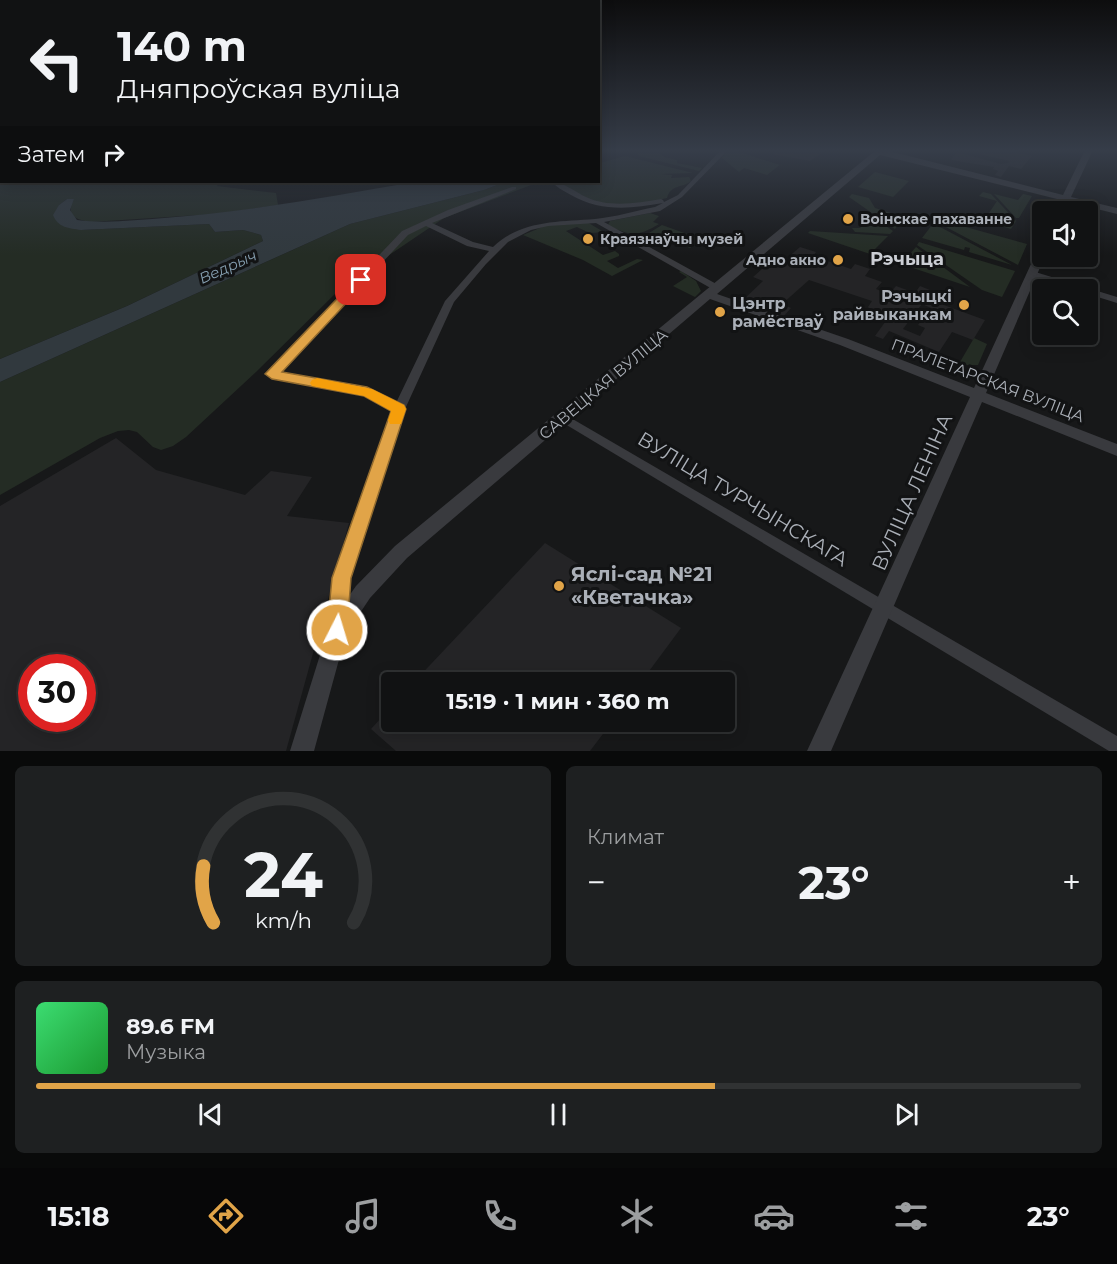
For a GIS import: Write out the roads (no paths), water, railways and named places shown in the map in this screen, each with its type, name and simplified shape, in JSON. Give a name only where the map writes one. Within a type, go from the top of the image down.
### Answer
[{"type":"street","points":[[560,185],[576,196],[603,207],[629,207],[675,199]]},
{"type":"street","points":[[337,630],[341,578],[399,409],[450,301],[494,250],[505,240],[529,228],[548,224],[597,221],[650,211],[675,199],[692,185]]},
{"type":"street","name":"САВЕЦКАЯ ВУЛІЦА","points":[[302,751],[337,630],[363,592],[401,552],[564,418],[837,185]]},
{"type":"street","points":[[1014,185],[1117,211]]},
{"type":"street","points":[[1065,201],[1072,185]]},
{"type":"street","points":[[399,409],[367,392],[272,374],[405,233],[514,188]]},
{"type":"street","name":"ПРАЛЕТАРСКАЯ ВУЛІЦА","points":[[597,221],[713,292],[1117,450]]},
{"type":"street","points":[[426,223],[470,244],[494,250]]},
{"type":"street","name":"ВУЛІЦА ЛЕНІНА","points":[[819,751],[1035,267]]},
{"type":"street","points":[[1032,274],[1048,279]]},
{"type":"street","points":[[1098,294],[1117,300]]},
{"type":"street","name":"ВУЛІЦА ТУРЧЫНСКАГА","points":[[564,418],[1117,746]]},
{"type":"water","name":"Ведрыч","points":[[397,185],[497,185],[350,224],[0,382],[0,359],[127,306],[263,241],[261,235],[243,230],[215,232],[209,224],[81,230],[68,228],[58,223],[53,215],[59,205],[67,199],[74,199],[70,210],[77,220],[98,222],[196,215]]},
{"type":"place","name":"Воінскае пахаванне","points":[[848,219]]},
{"type":"place","name":"Краязнаўчы музей","points":[[588,239]]},
{"type":"place","name":"Адно акно","points":[[838,260]]},
{"type":"place","name":"Рэчыцкі райвыканкам","points":[[964,305]]},
{"type":"place","name":"Цэнтр рамёстваў","points":[[720,312]]},
{"type":"place","name":"Яслі-сад №21 «Кветачка»","points":[[559,586]]},
{"type":"district","name":"Рэчыца","points":[[907,259]]}]
